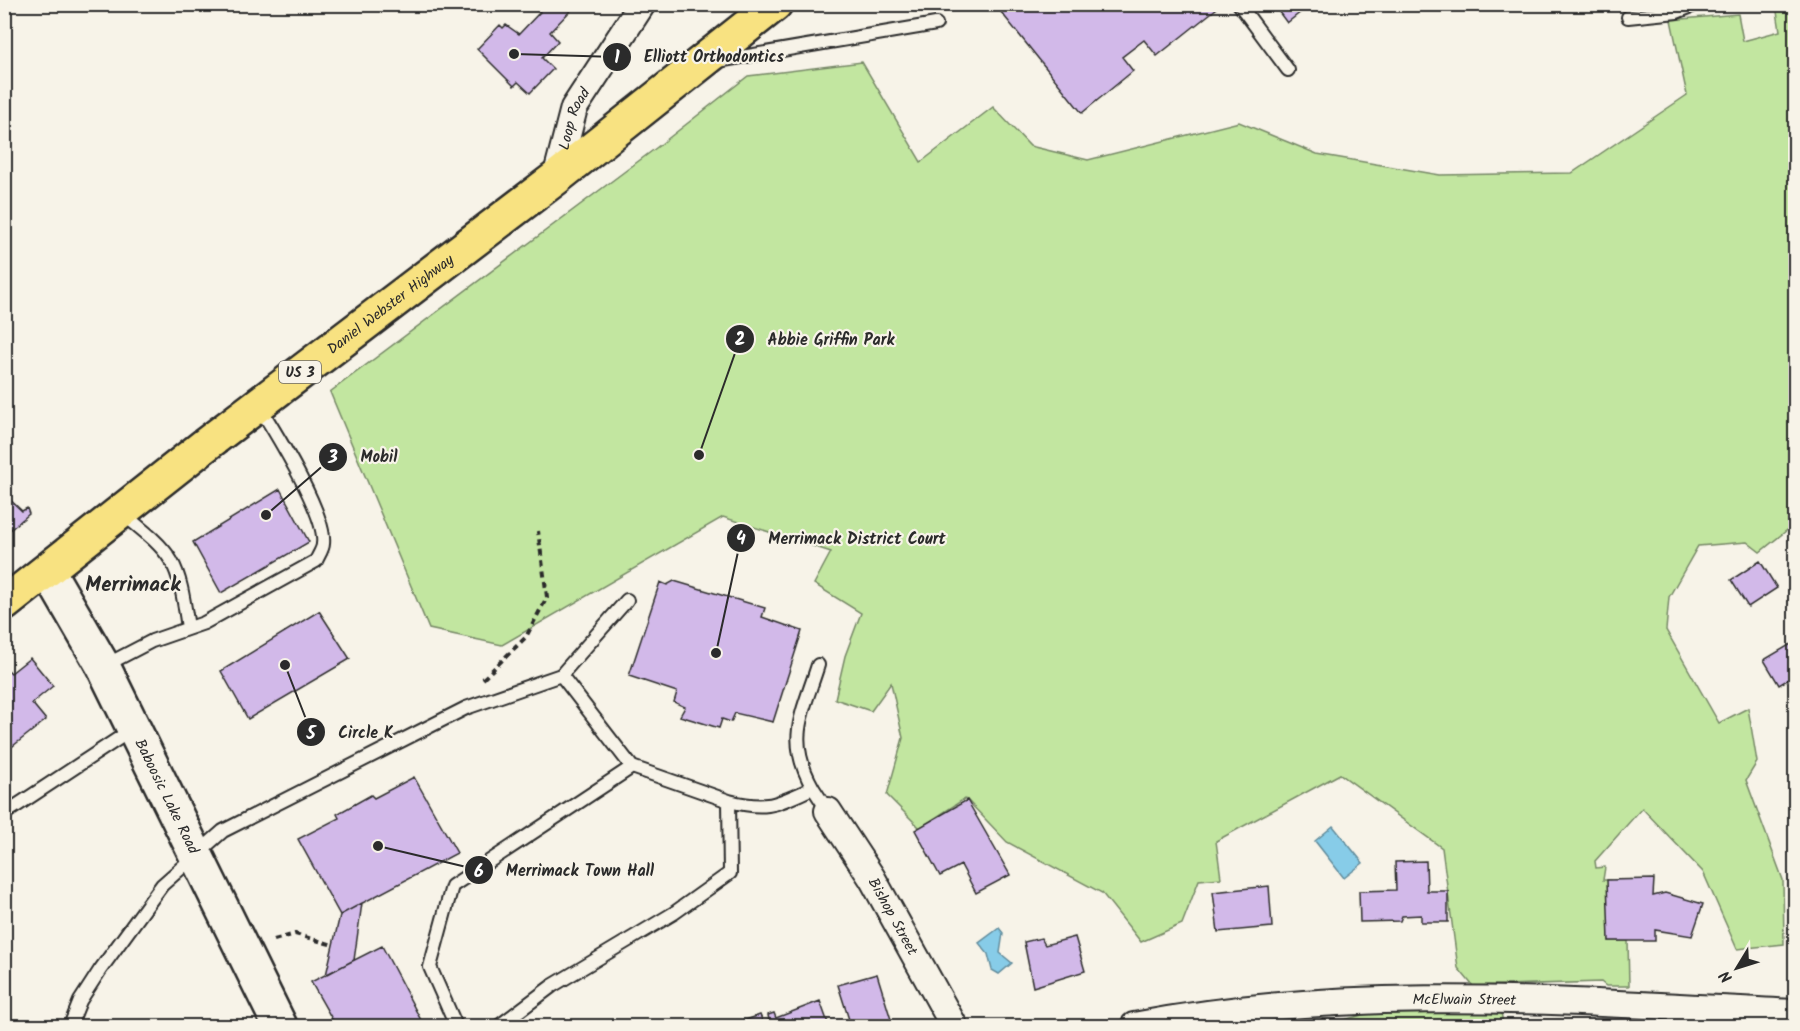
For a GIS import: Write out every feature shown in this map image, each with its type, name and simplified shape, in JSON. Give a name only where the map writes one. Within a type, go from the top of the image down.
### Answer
[{"type":"main road","name":"Daniel Webster Highway","points":[[4,604],[258,404],[556,178],[775,4]]},
{"type":"street","name":"Loop Road","points":[[556,178],[574,108],[642,4]]},
{"type":"street","name":"Baboosic Lake Road","points":[[48,571],[103,666],[280,1026]]},
{"type":"street","name":"Bishop Street","points":[[828,811],[872,878],[954,1026]]},
{"type":"street","name":"McElwain Street","points":[[1134,1026],[1210,1020],[1295,1005],[1428,997],[1796,1013]]},
{"type":"lane","points":[[1239,4],[1288,70]]},
{"type":"lane","points":[[1628,17],[1677,12],[1697,4]]},
{"type":"lane","points":[[699,64],[936,24]]},
{"type":"lane","points":[[103,666],[152,641],[204,623],[316,561],[323,544],[320,523],[290,454],[258,404]]},
{"type":"lane","points":[[121,512],[162,546],[174,561],[182,585],[188,628]]},
{"type":"lane","points":[[70,1026],[80,1001],[162,885],[223,831],[466,708],[561,675],[627,600]]},
{"type":"lane","points":[[818,664],[796,733],[798,755],[813,788],[828,811]]},
{"type":"lane","points":[[561,675],[632,767],[729,801],[756,808],[777,803],[813,788]]},
{"type":"lane","points":[[4,814],[134,728]]},
{"type":"lane","points":[[456,1026],[430,967],[452,886],[632,767]]},
{"type":"lane","points":[[500,1026],[552,986],[674,913],[730,873],[729,801]]},
{"type":"path","points":[[478,687],[526,637],[547,597],[538,531]]},
{"type":"path","points":[[274,940],[295,934],[333,945]]},
{"type":"green space","points":[[1776,5],[1795,5],[1795,531],[1791,527],[1760,552],[1747,542],[1698,546],[1669,597],[1666,630],[1719,723],[1748,708],[1757,762],[1746,780],[1783,880],[1784,944],[1737,949],[1703,872],[1642,808],[1595,861],[1596,868],[1605,867],[1603,880],[1610,880],[1609,941],[1628,941],[1629,986],[1606,986],[1601,982],[1473,986],[1458,968],[1442,848],[1340,774],[1216,841],[1221,878],[1199,880],[1182,924],[1141,942],[1102,893],[1007,842],[967,800],[964,799],[920,828],[887,795],[903,738],[891,683],[871,711],[835,699],[845,656],[861,613],[814,584],[831,552],[723,517],[502,645],[429,629],[330,392],[656,148],[748,76],[862,62],[921,162],[993,107],[1030,146],[1088,160],[1239,122],[1317,154],[1440,175],[1572,173],[1687,95],[1671,20],[1738,14],[1743,41],[1780,31]]},
{"type":"green space","points":[[1428,997],[1499,999],[1503,1024],[1527,1026],[1322,1026]]},
{"type":"water","points":[[1333,826],[1363,863],[1344,878],[1315,841]]},
{"type":"water","points":[[999,928],[1003,933],[1000,953],[1012,963],[999,974],[992,970],[988,954],[979,943]]},
{"type":"building","points":[[538,4],[575,6],[550,32],[558,41],[542,58],[553,69],[530,93],[518,82],[514,86],[477,49],[500,25],[503,28],[506,25],[519,34],[540,12],[535,7]]},
{"type":"building","points":[[1010,4],[1212,4],[1216,9],[1157,56],[1144,40],[1122,57],[1133,71],[1082,113],[1001,12]]},
{"type":"building","points":[[1273,4],[1311,4],[1287,23]]},
{"type":"building","points":[[280,489],[309,542],[221,593],[193,542]]},
{"type":"building","points":[[4,494],[22,511],[27,508],[29,514],[4,535]]},
{"type":"building","points":[[1760,561],[1777,588],[1748,607],[1731,580]]},
{"type":"building","points":[[674,581],[765,608],[762,617],[802,631],[773,722],[735,713],[731,722],[722,719],[719,728],[680,716],[685,707],[674,702],[677,692],[629,676],[660,582],[667,585]]},
{"type":"building","points":[[319,611],[350,659],[248,719],[221,671]]},
{"type":"building","points":[[1796,641],[1796,683],[1792,677],[1779,685],[1764,660]]},
{"type":"building","points":[[30,658],[53,686],[32,703],[46,720],[4,753],[4,666],[11,673]]},
{"type":"building","points":[[414,777],[457,853],[340,915],[298,839],[339,818],[337,814],[371,795],[374,798]]},
{"type":"building","points":[[967,800],[1010,875],[976,893],[961,865],[940,876],[915,830]]},
{"type":"building","points":[[1426,861],[1427,891],[1448,891],[1448,922],[1421,922],[1421,915],[1402,916],[1400,921],[1360,922],[1359,891],[1396,890],[1395,862]]},
{"type":"building","points":[[1654,879],[1653,896],[1665,893],[1703,904],[1692,936],[1655,930],[1655,941],[1609,941],[1607,880]]},
{"type":"building","points":[[1269,886],[1272,927],[1218,932],[1213,892]]},
{"type":"building","points":[[362,903],[354,960],[326,975],[340,915]]},
{"type":"building","points":[[1075,937],[1085,971],[1033,987],[1024,942],[1041,938],[1045,945]]},
{"type":"building","points":[[382,946],[424,1026],[336,1026],[311,982]]},
{"type":"building","points":[[877,974],[893,1026],[851,1026],[838,985]]},
{"type":"building","points":[[820,1001],[829,1026],[745,1026],[743,1021],[760,1015],[763,1022],[769,1020],[768,1015],[774,1013],[776,1018]]},
{"type":"place","name":"Elliott Orthodontics","points":[[514,54]]},
{"type":"place","name":"Abbie Griffin Park","points":[[699,455]]},
{"type":"place","name":"Mobil","points":[[266,515]]},
{"type":"place","name":"Merrimack District Court","points":[[716,653]]},
{"type":"place","name":"Circle K","points":[[285,665]]},
{"type":"place","name":"Merrimack Town Hall","points":[[378,846]]},
{"type":"district","name":"Merrimack","points":[[133,584]]}]
